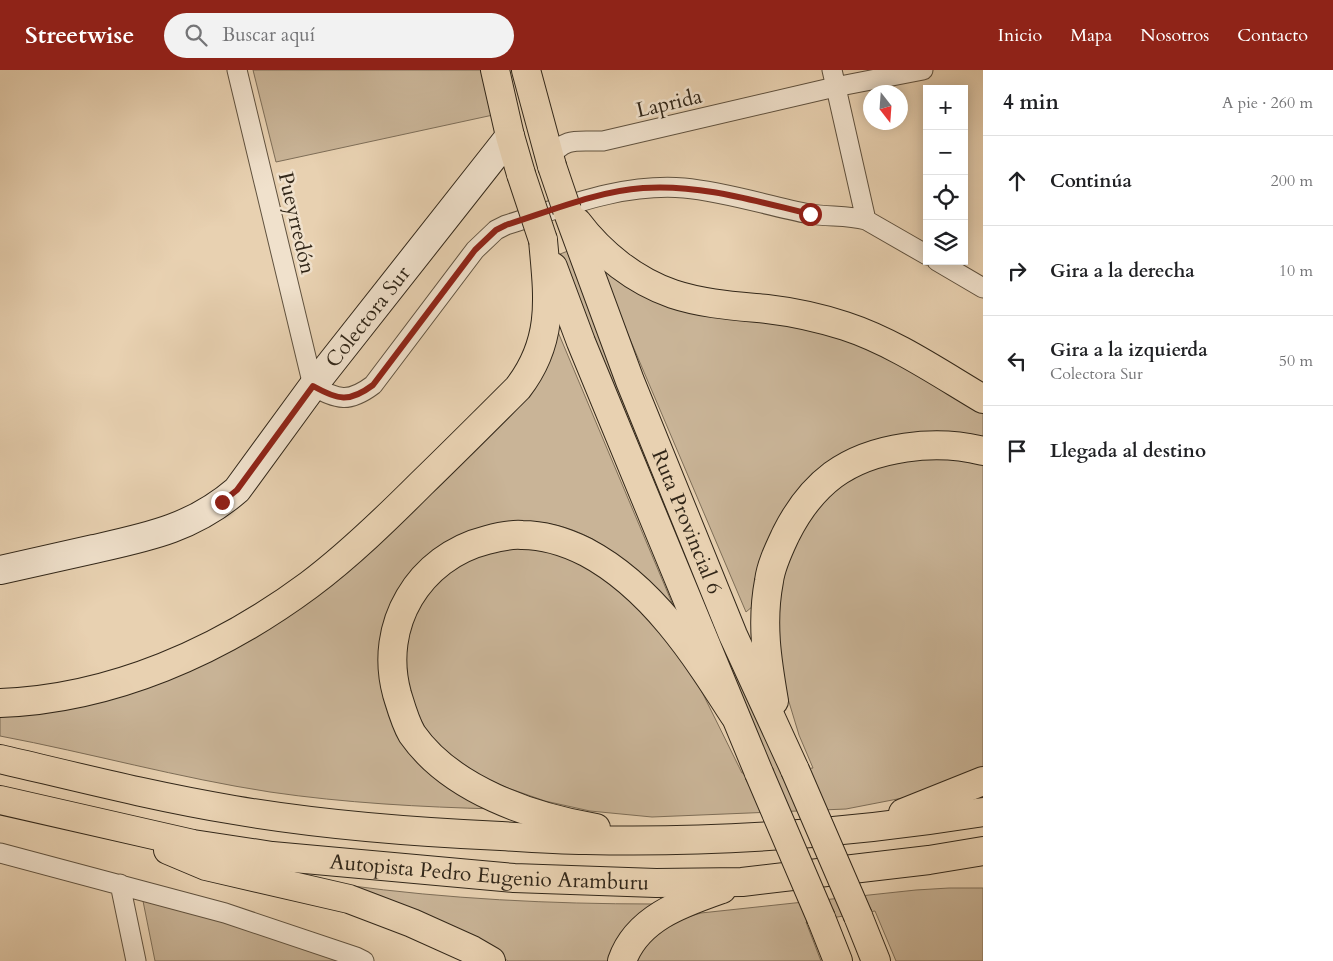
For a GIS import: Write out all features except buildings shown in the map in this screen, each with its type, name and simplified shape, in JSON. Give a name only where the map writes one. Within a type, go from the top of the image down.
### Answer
[{"type":"highway","name":"Ruta Provincial 6","points":[[495,70],[510,136],[546,252],[734,715],[838,961]]},
{"type":"highway","points":[[526,70],[551,162],[567,210],[587,244],[630,274],[674,295],[698,301],[795,313],[847,327],[907,354],[983,399]]},
{"type":"highway","name":"Ruta Provincial 6","points":[[587,244],[630,381],[733,635],[779,733],[876,961]]},
{"type":"highway","points":[[0,703],[52,698],[99,690],[138,676],[220,642],[262,618],[310,584],[388,516],[518,388],[527,376],[541,350],[546,322],[546,252]]},
{"type":"highway","points":[[779,733],[765,648],[764,613],[769,578],[779,548],[792,521],[811,496],[833,475],[855,462],[905,448],[931,445],[956,446],[983,451]]},
{"type":"highway","points":[[672,841],[548,818],[519,808],[489,794],[458,778],[439,763],[423,748],[411,732],[395,687],[392,650],[403,609],[424,577],[438,563],[456,551],[477,542],[499,536],[521,534],[545,537],[565,543],[587,553],[610,568],[632,584],[655,607],[701,664],[734,715]]},
{"type":"highway","name":"Autopista Pedro Eugenio Aramburu","points":[[0,758],[170,798],[232,810],[388,830],[447,834],[544,839],[672,841],[760,837],[869,828],[983,812]]},
{"type":"highway","points":[[869,828],[983,781]]},
{"type":"highway","name":"Autopista Pedro Eugenio Aramburu","points":[[0,800],[193,844],[272,856],[514,878],[656,884],[742,882],[929,860],[983,851]]},
{"type":"highway","points":[[116,827],[206,866],[349,899],[412,923],[472,950],[491,961]]},
{"type":"highway","points":[[929,860],[983,870]]},
{"type":"highway","points":[[622,961],[634,936],[649,922],[696,898],[742,882]]},
{"type":"street","name":"Pueyrredón","points":[[237,70],[313,386]]},
{"type":"street","name":"Laprida","points":[[551,162],[556,149],[566,142],[603,142],[833,79],[922,70]]},
{"type":"street","points":[[833,79],[866,220]]},
{"type":"street","name":"Colectora Sur","points":[[0,570],[154,535],[197,518],[237,490],[313,386],[510,136]]},
{"type":"street","points":[[313,386],[336,398],[346,399],[363,393],[373,385],[475,250],[496,230],[506,225],[619,192],[642,188],[683,188],[750,199],[810,214],[857,217],[866,220],[923,253]]},
{"type":"street","points":[[944,265],[983,288]]},
{"type":"street","points":[[0,853],[225,913],[364,961]]},
{"type":"street","points":[[120,884],[136,961]]},
{"type":"shaded area","points":[[253,70],[483,70],[493,115],[276,162]]},
{"type":"shaded area","points":[[568,251],[783,771],[813,768],[799,735],[782,679],[778,651],[779,583],[798,535],[830,493],[853,476],[903,457],[983,460],[983,773],[913,796],[846,809],[652,817],[590,811],[545,801],[505,787],[467,769],[444,752],[428,733],[416,711],[402,663],[410,620],[434,581],[494,546],[565,551],[618,584],[681,655],[703,694],[742,773],[770,771],[569,279],[560,254]]},
{"type":"shaded area","points":[[600,261],[837,332],[983,406],[983,437],[937,431],[902,435],[851,455],[753,606],[746,612],[621,318]]},
{"type":"shaded area","points":[[558,332],[675,610],[626,563],[605,547],[573,530],[552,524],[509,522],[488,526],[467,533],[429,555],[384,693],[496,809],[383,804],[270,792],[202,780],[0,736],[0,710],[247,634]]},
{"type":"shaded area","points":[[345,885],[422,894],[500,900],[654,904],[613,961],[508,961],[492,951]]},
{"type":"shaded area","points":[[949,888],[983,888],[983,961],[896,961],[875,911],[806,922],[821,961],[634,961],[648,943],[662,930],[701,913]]},
{"type":"shaded area","points":[[143,901],[225,919],[352,961],[155,961]]},
{"type":"route","points":[[222,502],[237,490],[313,386],[328,395],[346,399],[363,393],[373,385],[475,250],[486,238],[506,225],[594,198],[642,188],[702,190],[750,199],[810,214]]}]
